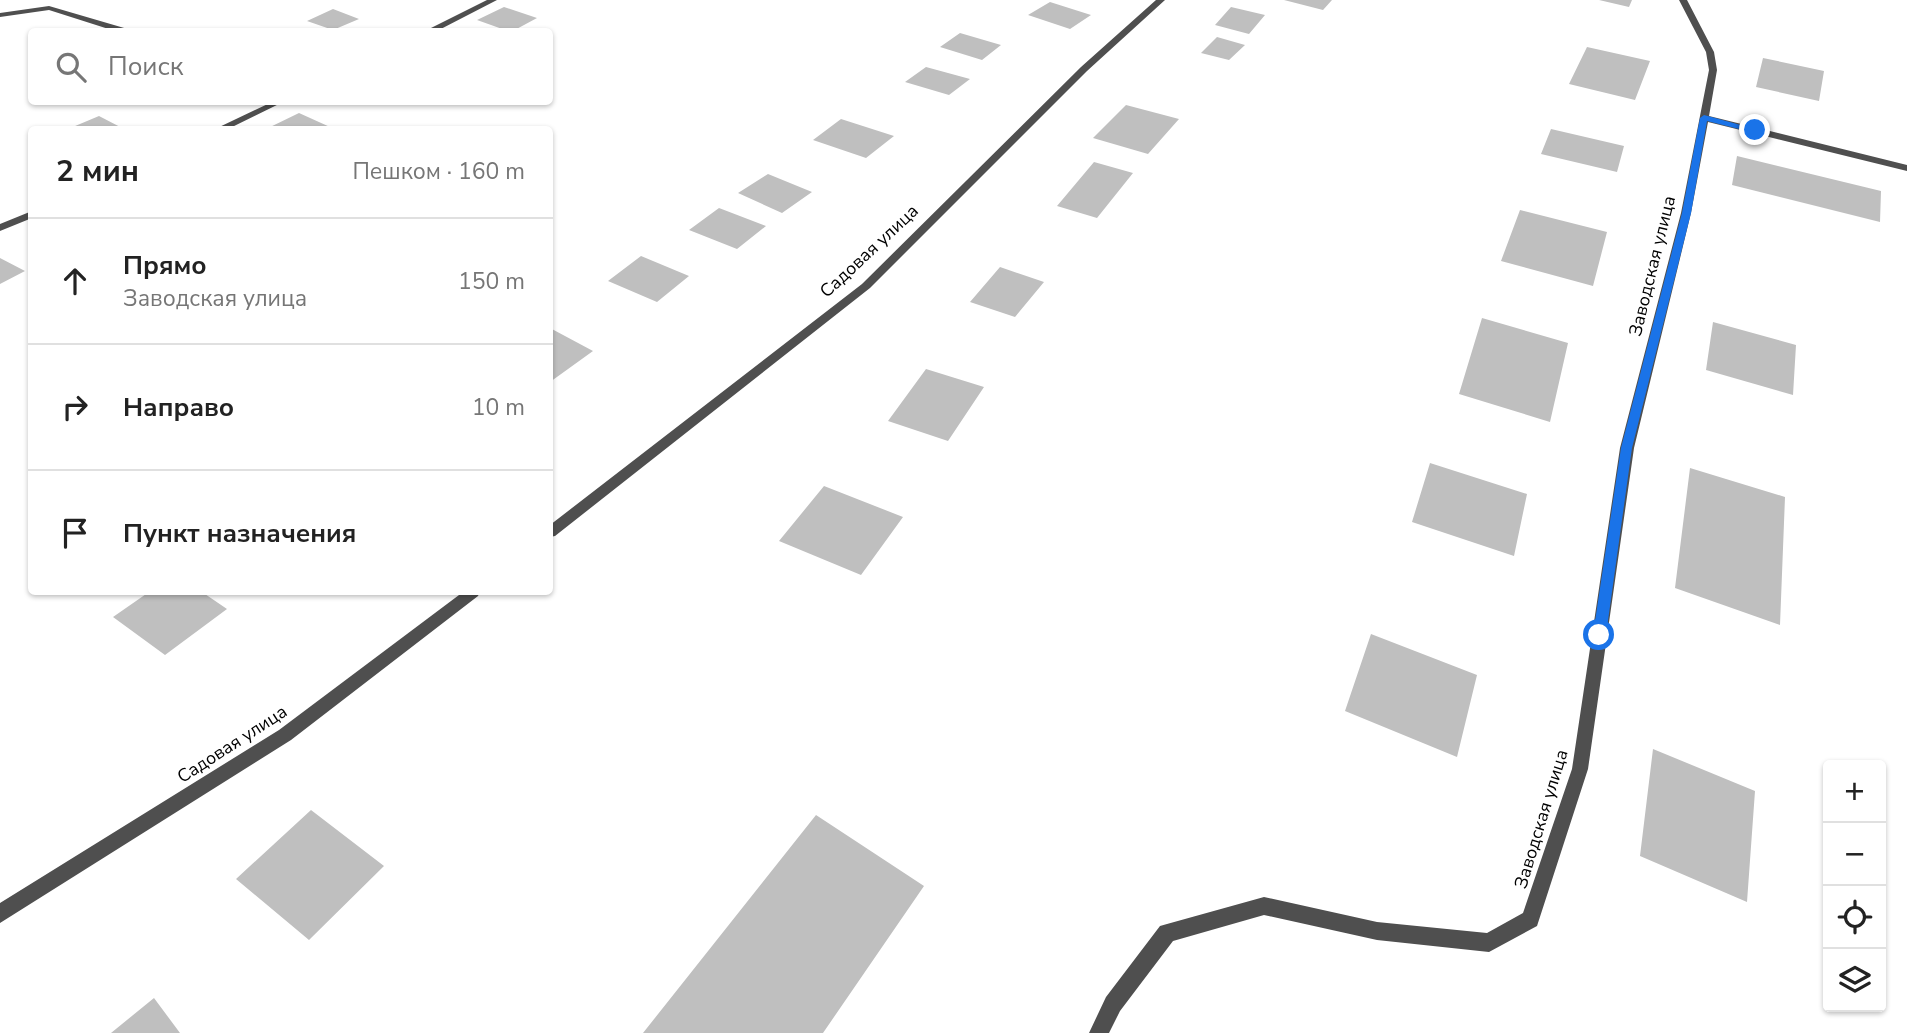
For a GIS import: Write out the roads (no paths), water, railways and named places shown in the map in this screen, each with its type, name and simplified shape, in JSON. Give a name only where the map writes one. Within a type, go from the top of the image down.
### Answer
[{"type":"street","points":[[435,28],[493,0]]},
{"type":"street","name":"Садовая улица","points":[[553,530],[866,286],[1084,69],[1161,0]]},
{"type":"street","name":"Заводская улица","points":[[1099,1033],[1113,1004],[1167,933],[1264,906],[1377,931],[1489,943],[1530,919],[1580,769],[1627,448],[1686,213],[1713,71],[1710,52],[1683,0]]},
{"type":"street","points":[[0,15],[49,8],[115,28]]},
{"type":"street","points":[[225,126],[271,105]]},
{"type":"street","points":[[1704,118],[1907,168]]},
{"type":"street","points":[[0,228],[28,216]]},
{"type":"street","name":"Садовая улица","points":[[0,914],[285,734],[469,595]]}]
